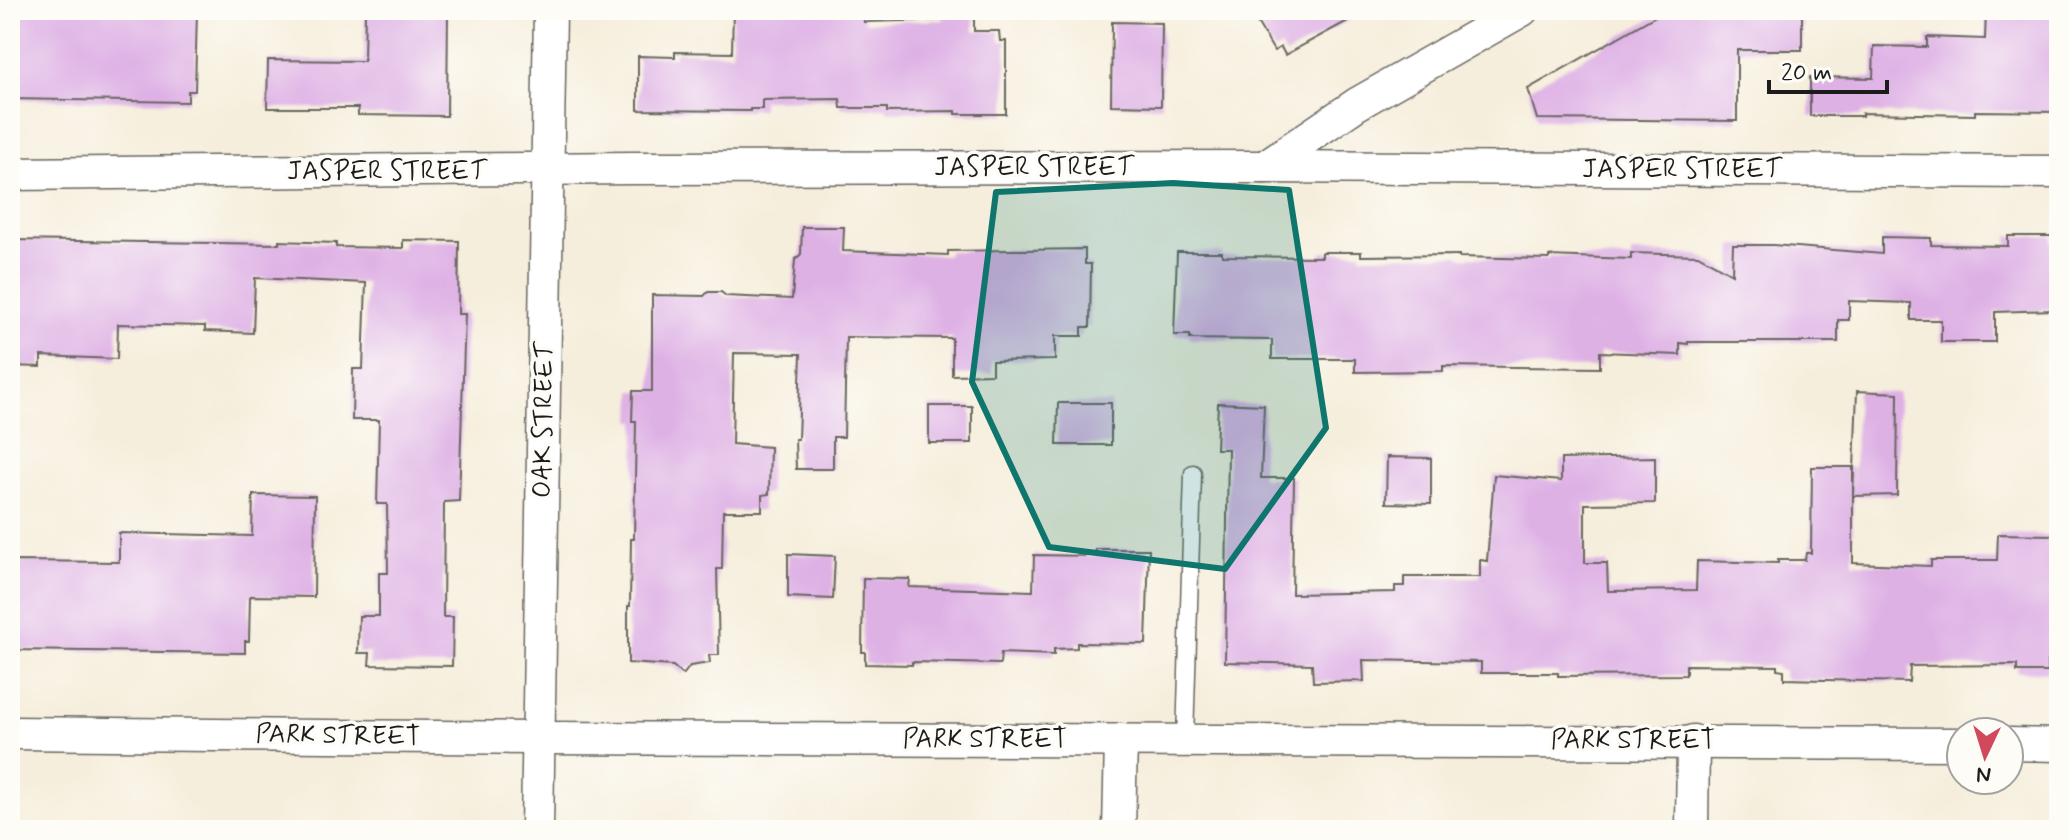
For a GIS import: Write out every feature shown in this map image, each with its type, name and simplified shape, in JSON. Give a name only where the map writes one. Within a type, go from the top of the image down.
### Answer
[{"type":"street","name":"OAK STREET","points":[[537,830],[550,10]]},
{"type":"street","points":[[1264,167],[1357,104],[1522,10]]},
{"type":"street","name":"JASPER STREET","points":[[10,174],[632,168],[1264,167],[2059,172]]},
{"type":"street","name":"PARK STREET","points":[[10,733],[1945,744]]},
{"type":"street","points":[[1119,830],[1121,740]]},
{"type":"street","points":[[1692,830],[1693,741]]},
{"type":"street","points":[[2025,744],[2059,745]]},
{"type":"lane","points":[[1185,740],[1193,473]]},
{"type":"highlighted area","points":[[1173,183],[1289,190],[1326,428],[1225,569],[1049,547],[972,382],[996,192]]},
{"type":"building","points":[[10,10],[197,10],[195,91],[188,91],[188,102],[10,99]]},
{"type":"building","points":[[365,10],[448,10],[447,116],[358,115],[358,108],[267,108],[268,60],[364,61]]},
{"type":"building","points":[[733,10],[863,10],[864,22],[943,20],[943,10],[974,10],[974,31],[999,31],[1000,41],[1006,41],[1006,114],[841,108],[840,99],[762,100],[762,109],[750,111],[638,110],[638,56],[675,57],[675,52],[732,53]]},
{"type":"building","points":[[1250,10],[1368,10],[1285,55],[1281,47],[1274,51]]},
{"type":"building","points":[[1666,10],[1802,10],[1802,50],[1737,50],[1737,121],[1537,119],[1528,89]]},
{"type":"building","points":[[1986,10],[2059,10],[2059,112],[1810,116],[1810,77],[1873,78],[1874,46],[1927,47],[1927,37],[1985,39]]},
{"type":"building","points":[[1112,22],[1162,23],[1161,106],[1111,105]]},
{"type":"building","points":[[802,227],[844,227],[843,251],[948,255],[948,251],[1085,249],[1085,264],[1091,264],[1090,327],[1082,327],[1082,336],[1055,336],[1055,360],[992,361],[992,374],[952,375],[952,338],[846,337],[844,437],[833,437],[833,469],[796,469],[801,354],[734,353],[732,444],[770,447],[769,494],[762,495],[762,511],[723,511],[722,569],[717,569],[719,655],[709,655],[710,663],[690,666],[683,675],[673,666],[628,663],[631,539],[634,539],[636,421],[632,421],[633,391],[652,391],[652,295],[704,296],[708,292],[721,292],[726,296],[792,299],[795,260],[801,254]]},
{"type":"building","points":[[2008,236],[2052,236],[2054,310],[1995,312],[1995,342],[1941,342],[1941,320],[1911,320],[1911,303],[1849,301],[1849,320],[1838,320],[1838,342],[1688,342],[1680,343],[1680,355],[1600,352],[1600,368],[1443,366],[1443,371],[1355,372],[1355,359],[1272,359],[1272,340],[1190,339],[1190,335],[1174,335],[1177,252],[1222,252],[1222,256],[1322,257],[1322,252],[1361,252],[1361,256],[1459,255],[1549,259],[1549,256],[1631,259],[1631,253],[1698,255],[1732,274],[1733,245],[1773,245],[1882,254],[1882,237],[1931,238],[1931,245],[2008,246]]},
{"type":"building","points":[[10,240],[279,244],[279,241],[336,243],[336,247],[403,248],[403,240],[459,241],[458,314],[465,314],[459,501],[444,502],[443,617],[453,617],[452,666],[369,665],[370,653],[358,653],[359,616],[379,616],[379,573],[388,573],[387,504],[377,504],[379,420],[352,420],[353,369],[363,369],[366,283],[255,278],[253,333],[205,331],[205,326],[118,324],[117,359],[41,356],[41,367],[10,366]]},
{"type":"building","points":[[1857,391],[1898,393],[1897,495],[1853,496]]},
{"type":"building","points":[[1058,403],[1111,403],[1111,445],[1057,445]]},
{"type":"building","points":[[1218,403],[1264,405],[1261,478],[1294,478],[1292,594],[1395,592],[1395,586],[1404,586],[1404,577],[1480,577],[1480,560],[1487,561],[1494,475],[1561,481],[1561,459],[1655,457],[1655,503],[1585,504],[1585,563],[1607,563],[1608,591],[1696,590],[1697,561],[1778,563],[1778,560],[1805,560],[1806,553],[1811,553],[1812,467],[1853,467],[1853,563],[1931,566],[1931,560],[1997,560],[1998,534],[2055,535],[2055,584],[2051,584],[2050,662],[2047,661],[2047,672],[2017,672],[2017,665],[1910,666],[1909,682],[1784,679],[1784,670],[1777,669],[1777,666],[1686,665],[1686,675],[1558,676],[1558,673],[1481,673],[1481,662],[1363,660],[1364,681],[1313,682],[1312,664],[1225,662],[1228,449],[1216,449]]},
{"type":"building","points":[[929,406],[972,406],[972,443],[929,443]]},
{"type":"building","points":[[1387,457],[1431,458],[1431,504],[1386,503]]},
{"type":"building","points":[[253,495],[315,496],[314,597],[250,596],[249,641],[245,641],[245,653],[10,650],[10,561],[119,562],[119,533],[252,536]]},
{"type":"building","points":[[1096,549],[1149,549],[1146,644],[1077,643],[1077,648],[1054,649],[1054,655],[1001,653],[1000,664],[865,664],[865,652],[862,652],[863,578],[910,579],[909,587],[1033,591],[1034,555],[1095,556]]},
{"type":"building","points":[[788,554],[835,556],[833,599],[788,597]]}]
